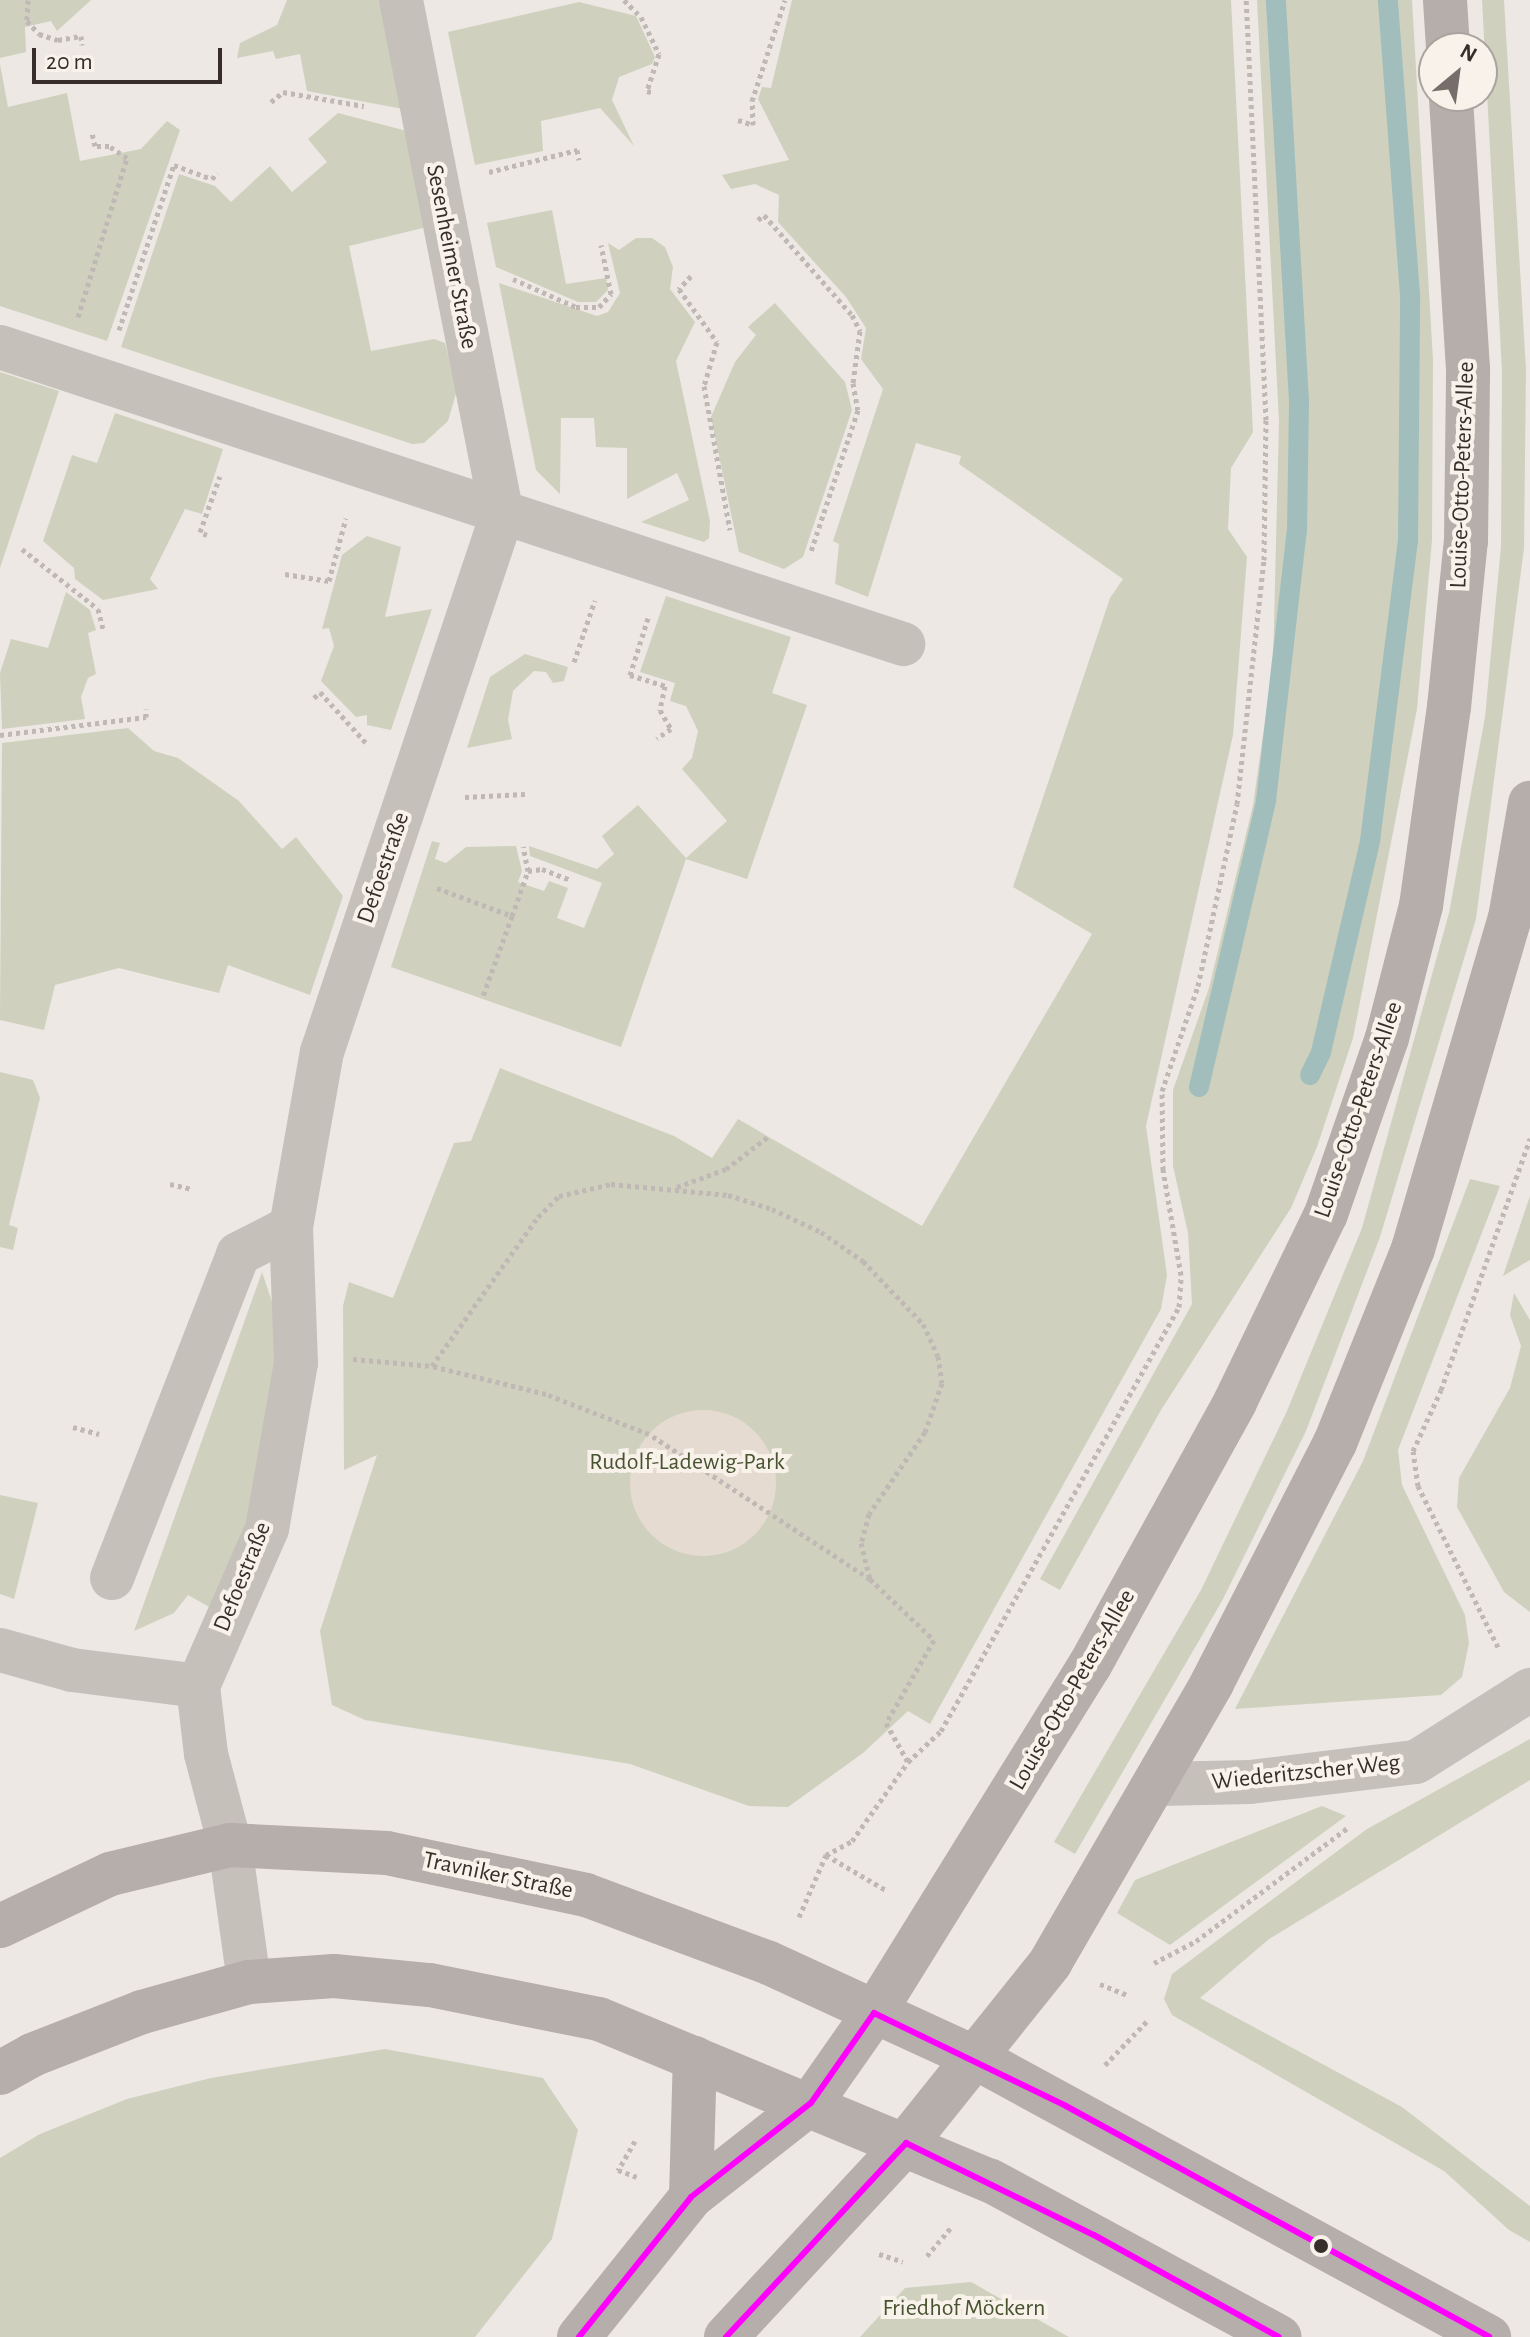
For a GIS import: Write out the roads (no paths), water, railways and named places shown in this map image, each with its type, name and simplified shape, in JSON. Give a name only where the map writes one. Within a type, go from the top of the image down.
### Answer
[{"type":"main road","points":[[1445,0],[1447,32]]},
{"type":"main road","name":"Louise-Otto-Peters-Allee","points":[[579,2337],[691,2197],[811,2103],[874,2013],[1090,1665],[1235,1402],[1326,1214],[1387,1038],[1421,906],[1466,541],[1468,369],[1452,112]]},
{"type":"main road","points":[[726,2337],[906,2143],[978,2059],[1050,1963],[1158,1784],[1335,1443],[1413,1249],[1510,918],[1530,803]]},
{"type":"main road","name":"Travniker Straße","points":[[0,1926],[110,1874],[230,1845],[387,1853],[586,1895],[769,1963],[978,2059],[1489,2337]]},
{"type":"main road","points":[[0,2073],[32,2055],[142,2012],[249,1982],[334,1976],[430,1985],[599,2019],[811,2103],[991,2181],[1279,2337]]},
{"type":"main road","points":[[691,2197],[695,2058]]},
{"type":"street","name":"Sesenheimer Straße","points":[[401,0],[502,515]]},
{"type":"street","points":[[0,347],[502,515],[533,518],[903,644]]},
{"type":"street","name":"Defoestraße","points":[[198,1686],[267,1529],[296,1363],[291,1227],[322,1052],[502,515]]},
{"type":"street","points":[[112,1578],[238,1254],[291,1227]]},
{"type":"street","points":[[0,1650],[72,1670],[198,1686],[206,1754],[230,1845],[249,1982]]},
{"type":"street","name":"Wiederitzscher Weg","points":[[1158,1784],[1250,1782],[1416,1762],[1526,1692]]},
{"type":"waterway","points":[[1199,1087],[1266,801],[1297,531],[1299,401],[1276,0]]},
{"type":"waterway","points":[[1310,1075],[1321,1052],[1370,841],[1408,542],[1410,295],[1388,0]]},
{"type":"park label","name":"Rudolf-Ladewig-Park","points":[[687,1463]]},
{"type":"park label","name":"Friedhof Möckern","points":[[964,2309]]}]
